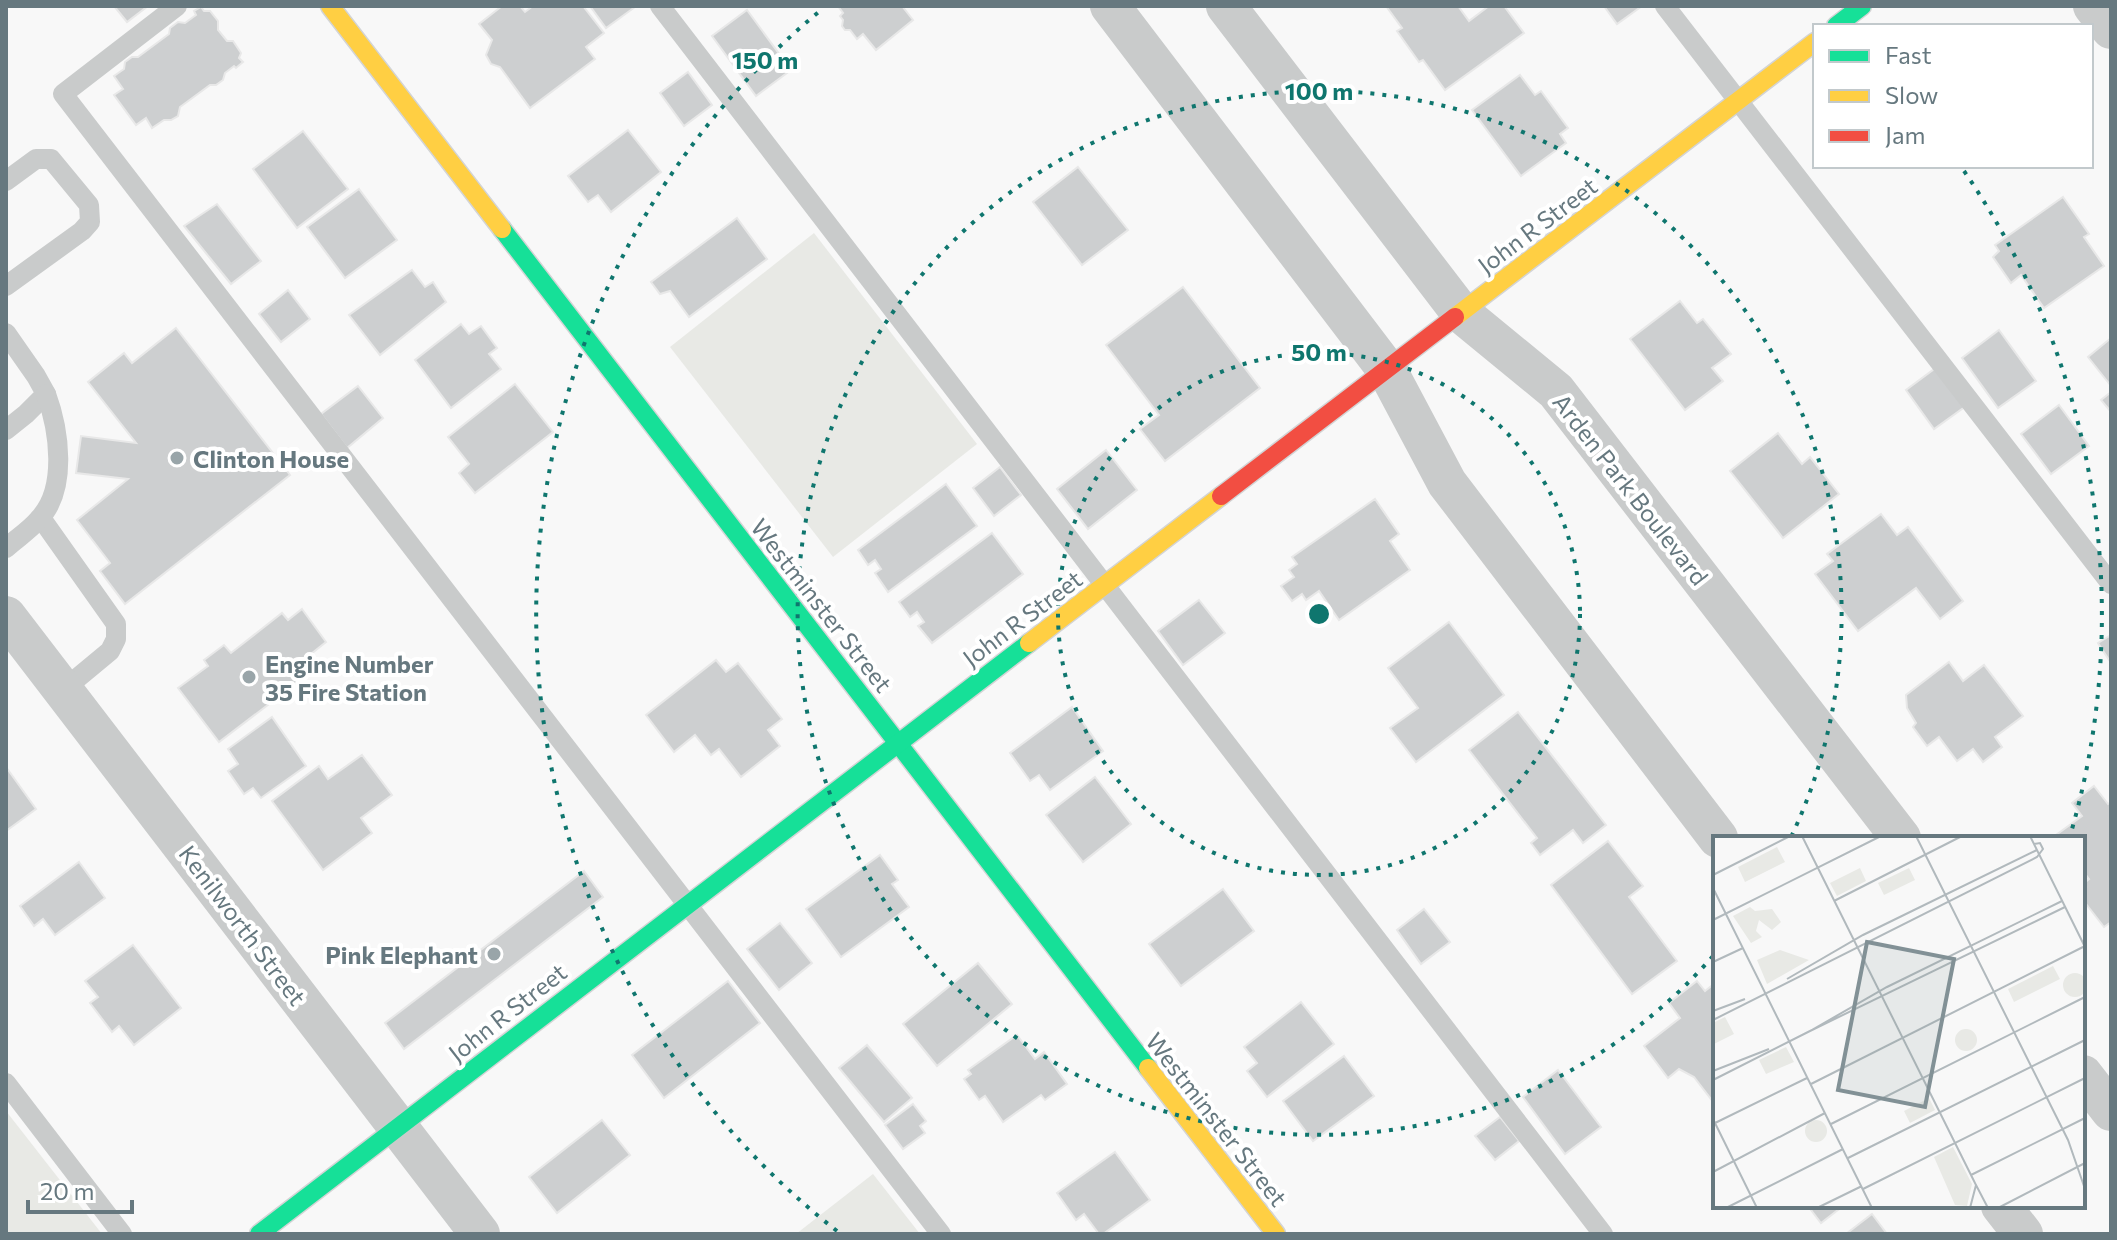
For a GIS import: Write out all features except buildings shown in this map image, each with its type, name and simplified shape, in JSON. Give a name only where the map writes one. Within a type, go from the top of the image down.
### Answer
[{"type":"street","name":"Westminster Street","points":[[330,6],[1276,1234]]},
{"type":"street","points":[[1110,6],[1387,370],[1447,483],[1716,836]]},
{"type":"street","name":"Arden Park Boulevard","points":[[1226,6],[1461,313],[1556,391],[1899,836]]},
{"type":"street","points":[[1839,24],[1862,6]]},
{"type":"street","points":[[2093,6],[2111,29]]},
{"type":"street","name":"John R Street","points":[[259,1234],[1813,44]]},
{"type":"street","name":"Kenilworth Street","points":[[6,616],[480,1234]]},
{"type":"street","points":[[2085,1078],[2111,1111]]},
{"type":"street","points":[[2003,1208],[2023,1234]]},
{"type":"lane","points":[[177,6],[63,94],[941,1234]]},
{"type":"lane","points":[[660,6],[1603,1234]]},
{"type":"lane","points":[[1665,6],[2111,584]]},
{"type":"lane","points":[[6,181],[36,159],[51,159],[89,205],[90,222],[6,286]]},
{"type":"lane","points":[[6,333],[46,394],[57,431],[58,459],[55,491],[41,518],[6,548]]},
{"type":"lane","points":[[6,430],[46,394]]},
{"type":"lane","points":[[41,518],[116,624],[116,639],[110,651],[63,690]]},
{"type":"lane","points":[[6,1083],[122,1234]]},
{"type":"shaded area","points":[[814,233],[977,444],[833,557],[670,347]]},
{"type":"shaded area","points":[[6,1111],[102,1234],[6,1234]]},
{"type":"shaded area","points":[[873,1174],[920,1234],[796,1234]]},
{"type":"traffic: fast","points":[[1839,24],[1862,6]]},
{"type":"traffic: fast","points":[[502,229],[1148,1068]]},
{"type":"traffic: fast","points":[[259,1234],[1029,643]]},
{"type":"traffic: slow","points":[[330,6],[502,229]]},
{"type":"traffic: slow","points":[[1455,317],[1813,44]]},
{"type":"traffic: slow","points":[[1029,643],[1221,496]]},
{"type":"traffic: slow","points":[[1148,1068],[1276,1234]]},
{"type":"traffic: jam","points":[[1221,496],[1455,317]]},
{"type":"place","name":"Clinton House","points":[[177,458]]},
{"type":"place","name":"Engine Number 35 Fire Station","points":[[249,677]]},
{"type":"place","name":"Pink Elephant","points":[[494,954]]}]
